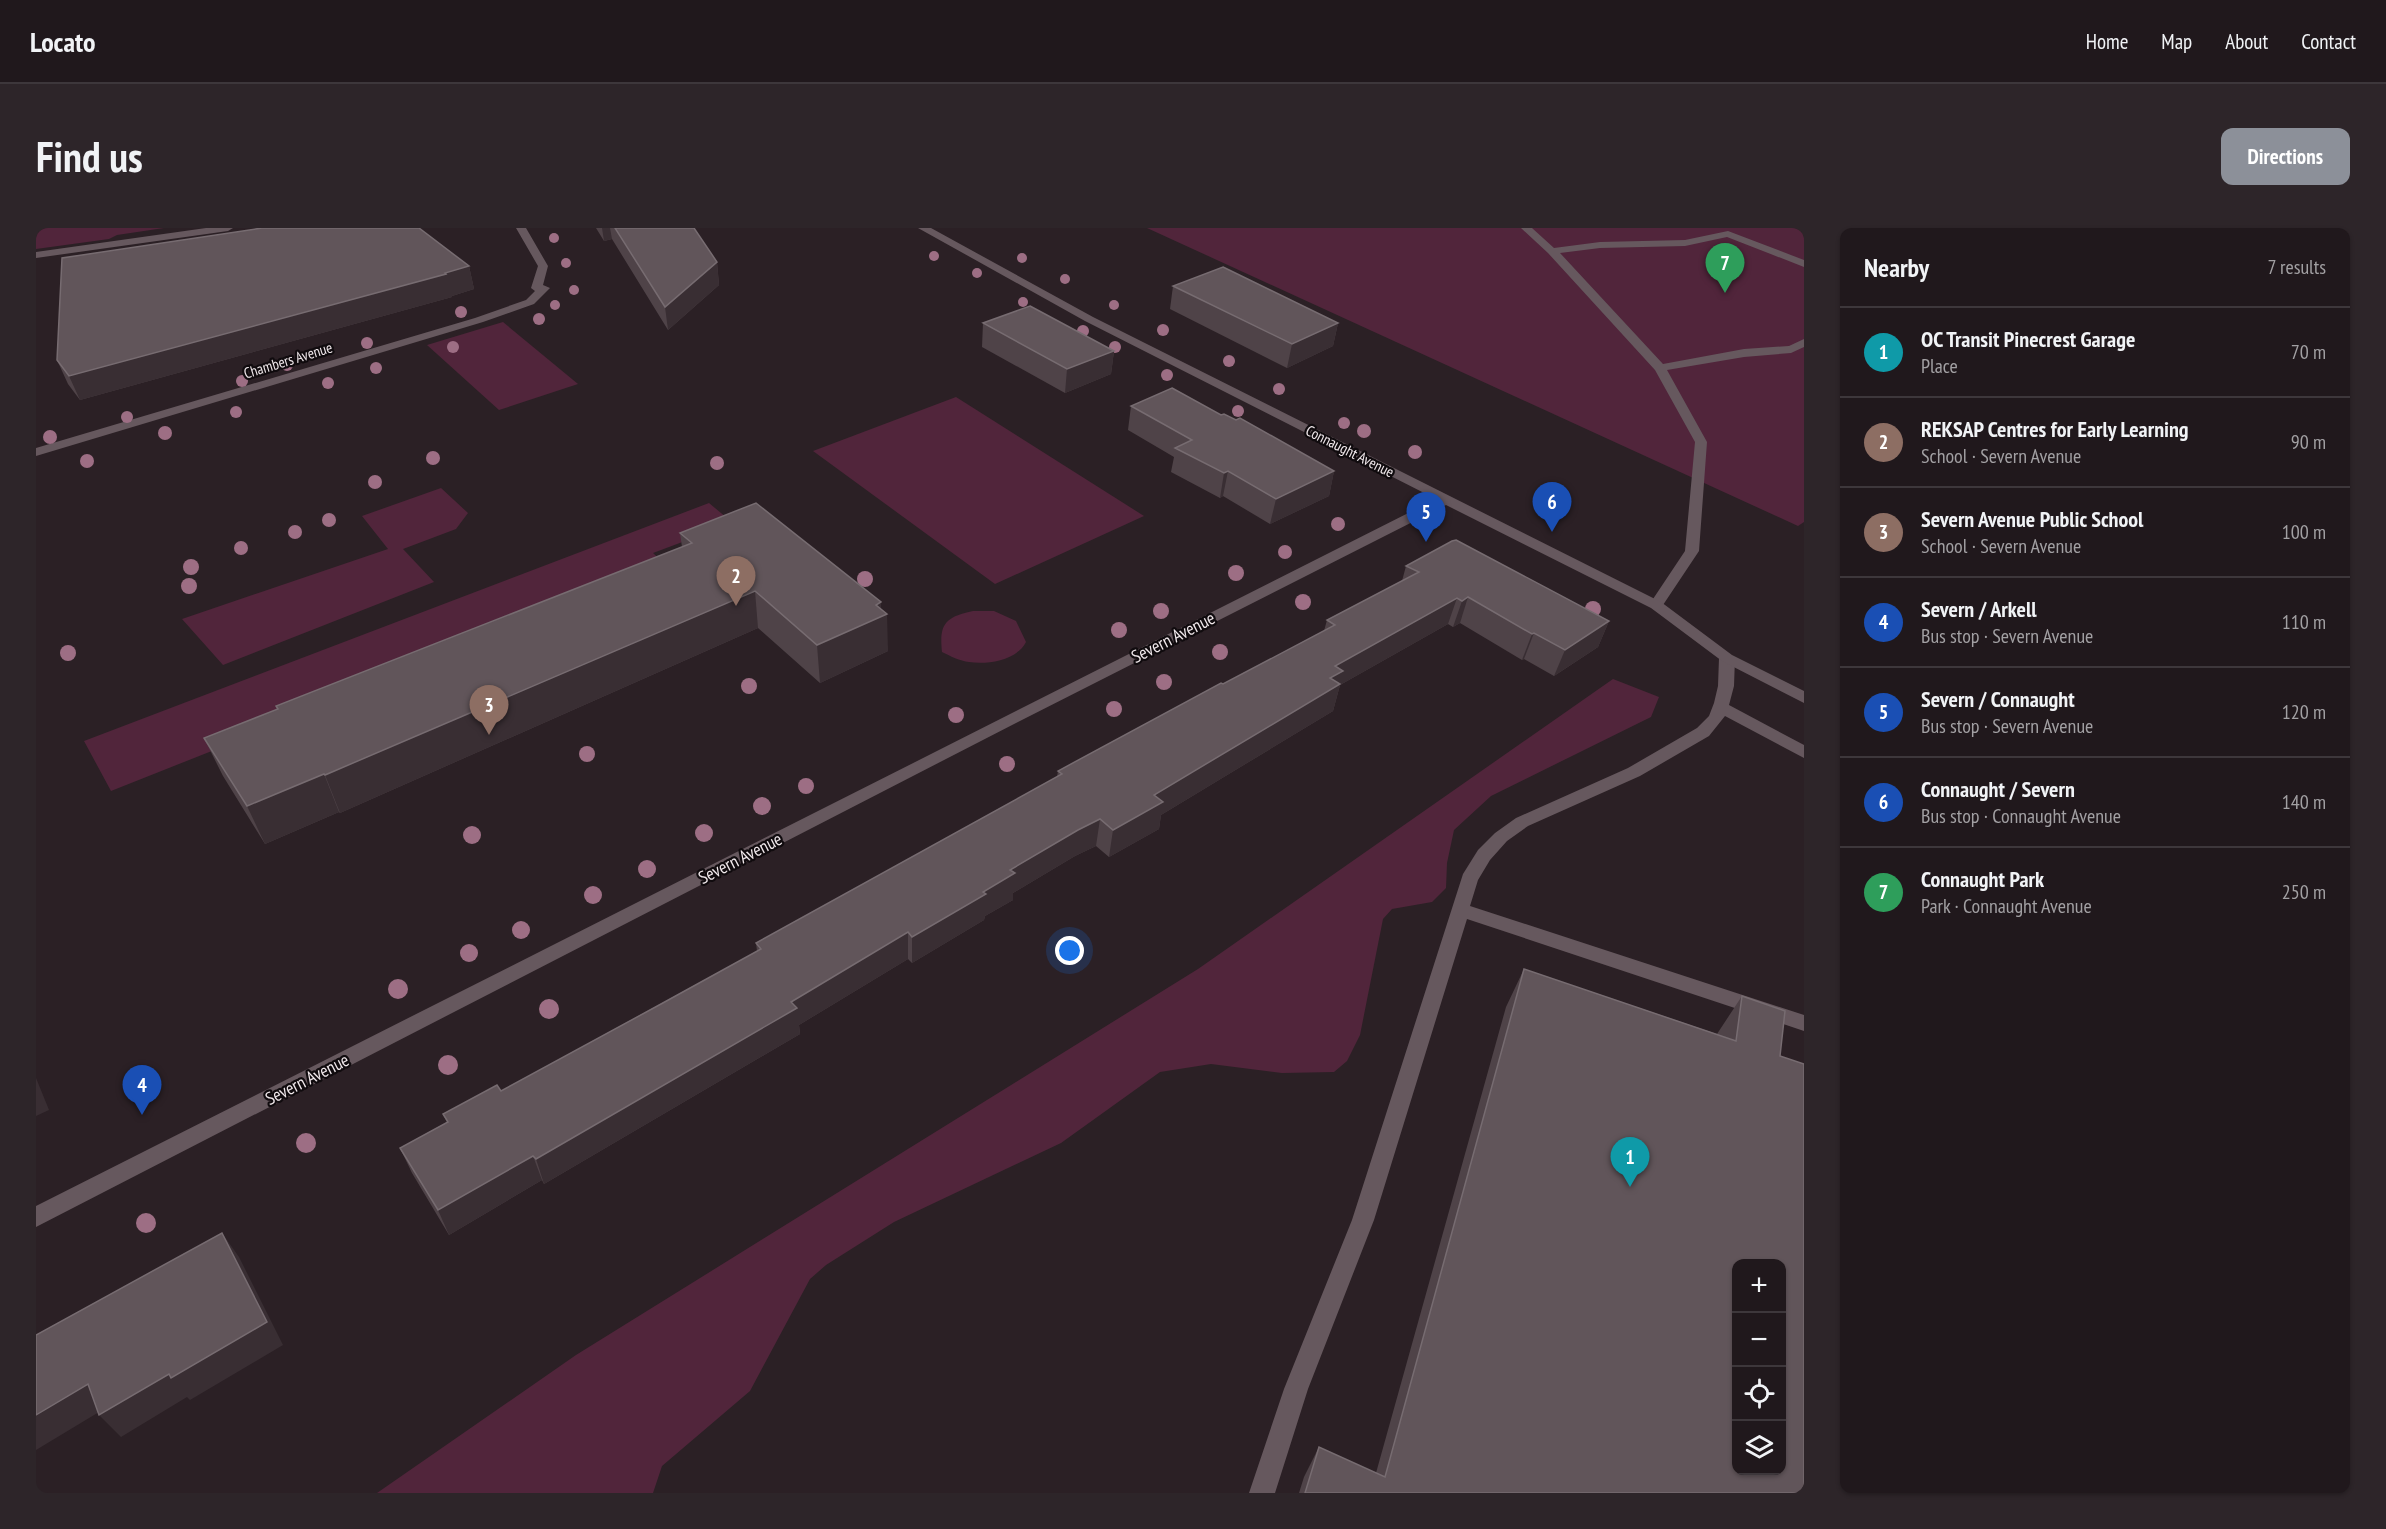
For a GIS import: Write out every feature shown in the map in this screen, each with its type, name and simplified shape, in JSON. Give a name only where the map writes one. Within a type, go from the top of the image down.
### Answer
[{"type":"street","points":[[36,255],[228,228]]},
{"type":"street","name":"Chambers Avenue","points":[[36,452],[479,320],[530,302],[544,288],[537,288],[543,266],[521,228]]},
{"type":"street","name":"Connaught Avenue","points":[[923,228],[1089,319],[1656,605],[1727,658],[1804,698]]},
{"type":"street","points":[[1526,228],[1552,251],[1660,368],[1701,442],[1692,551],[1656,605]]},
{"type":"street","points":[[1552,251],[1600,245],[1685,243],[1733,231],[1804,264]]},
{"type":"street","points":[[1660,368],[1744,353],[1791,350],[1804,343]]},
{"type":"street","name":"Severn Avenue","points":[[36,1217],[1010,719],[1445,500]]},
{"type":"street","points":[[1262,1493],[1296,1389],[1364,1220],[1469,879],[1484,855],[1501,837],[1522,822],[1635,772],[1703,732],[1716,718],[1720,707],[1726,686],[1727,658]]},
{"type":"street","points":[[1720,707],[1804,752]]},
{"type":"street","points":[[1460,910],[1804,1023]]},
{"type":"shaded area","points":[[36,228],[164,228],[117,235],[109,239],[36,249]]},
{"type":"shaded area","points":[[1147,228],[1804,228],[1804,522],[1798,526]]},
{"type":"shaded area","points":[[503,322],[578,384],[499,410],[427,345]]},
{"type":"shaded area","points":[[956,397],[1144,516],[995,584],[813,451]]},
{"type":"shaded area","points":[[441,488],[468,513],[456,529],[403,549],[434,582],[223,665],[182,619],[388,549],[362,516]]},
{"type":"shaded area","points":[[709,503],[733,523],[653,553],[670,569],[111,791],[84,741]]},
{"type":"shaded area","points":[[973,611],[994,611],[1016,621],[1026,642],[1022,648],[1001,660],[977,663],[955,658],[942,652],[941,642],[946,623],[956,616]]},
{"type":"shaded area","points":[[1613,679],[1659,697],[1651,717],[1491,796],[1454,830],[1447,863],[1446,888],[1432,902],[1392,909],[1383,919],[1360,1035],[1347,1061],[1334,1072],[1282,1073],[1211,1064],[1160,1072],[1061,1143],[894,1222],[826,1265],[810,1279],[750,1391],[662,1466],[653,1493],[377,1493],[576,1355],[1198,969]]},
{"type":"building","points":[[262,228],[419,228],[469,266],[69,376],[57,360],[62,258]]},
{"type":"building","points":[[615,228],[694,228],[717,262],[665,307]]},
{"type":"building","points":[[1223,267],[1338,323],[1292,344],[1173,286]]},
{"type":"building","points":[[1030,306],[1114,351],[1067,369],[983,323]]},
{"type":"building","points":[[1172,388],[1221,415],[1224,414],[1236,420],[1240,418],[1334,471],[1276,499],[1228,471],[1224,473],[1175,448],[1192,440],[1131,406]]},
{"type":"building","points":[[756,503],[881,602],[876,605],[887,614],[817,645],[755,591],[325,775],[247,806],[204,738],[278,709],[276,706],[692,543],[680,533]]},
{"type":"building","points":[[1456,540],[1609,621],[1565,650],[1468,597],[1462,601],[1457,598],[1335,666],[1343,671],[1330,678],[1340,684],[1154,795],[1163,802],[1113,830],[1100,819],[1078,830],[1010,870],[1015,873],[983,892],[986,894],[912,937],[908,932],[791,1002],[797,1008],[536,1159],[533,1156],[438,1210],[400,1148],[448,1122],[443,1114],[497,1085],[501,1091],[661,1004],[761,949],[756,943],[1062,774],[1058,771],[1221,683],[1335,625],[1327,620],[1419,572],[1406,566]]},
{"type":"building","points":[[1524,969],[1736,1041],[1742,996],[1785,1011],[1780,1056],[1804,1064],[1804,1493],[1305,1493],[1319,1447],[1385,1477]]},
{"type":"building","points":[[222,1233],[267,1322],[171,1378],[169,1374],[99,1415],[88,1384],[36,1415],[36,1335]]},
{"type":"place","name":"Connaught Park","points":[[1725,293]]},
{"type":"place","name":"Connaught / Severn","points":[[1552,532]]},
{"type":"place","name":"Severn / Connaught","points":[[1426,542]]},
{"type":"place","name":"REKSAP Centres for Early Learning","points":[[736,606]]},
{"type":"place","name":"Severn Avenue Public School","points":[[489,735]]},
{"type":"place","name":"Severn / Arkell","points":[[142,1115]]},
{"type":"place","name":"OC Transit Pinecrest Garage","points":[[1630,1187]]}]
